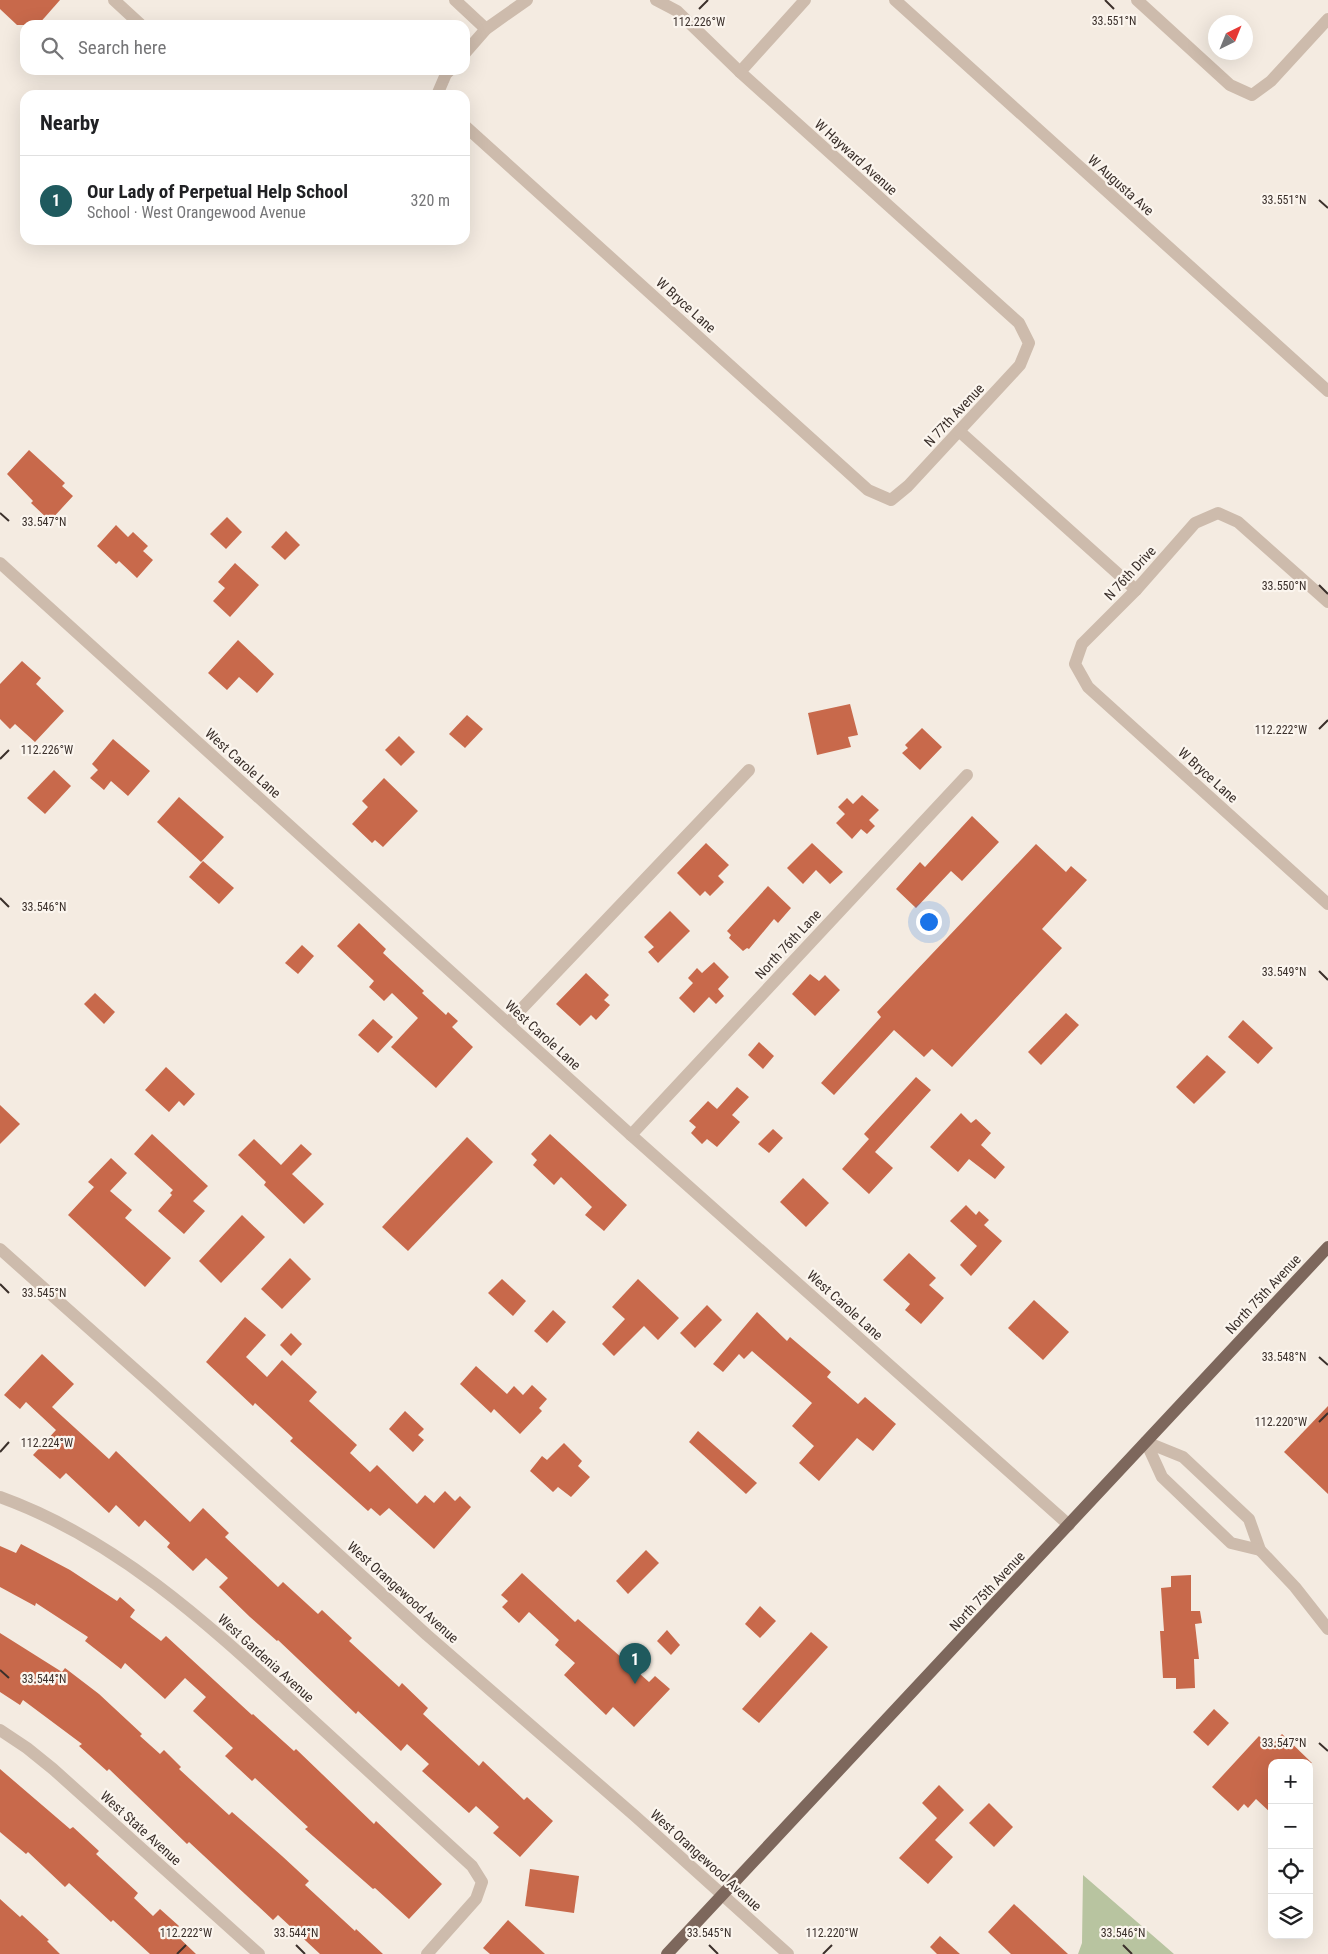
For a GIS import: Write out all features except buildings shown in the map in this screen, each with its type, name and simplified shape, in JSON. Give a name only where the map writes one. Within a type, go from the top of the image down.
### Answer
[{"type":"main road","name":"North 75th Avenue","points":[[667,1954],[1328,1247]]},
{"type":"street","points":[[114,0],[136,20]]},
{"type":"street","points":[[455,0],[486,29]]},
{"type":"street","points":[[470,47],[486,29],[527,0]]},
{"type":"street","name":"W Hayward Avenue","points":[[656,0],[677,11],[740,72],[1019,323],[1029,343]]},
{"type":"street","points":[[740,72],[806,0]]},
{"type":"street","name":"W Augusta Ave","points":[[895,0],[1328,391]]},
{"type":"street","points":[[1137,0],[1230,85],[1252,95],[1271,81],[1328,19]]},
{"type":"street","points":[[440,90],[447,75]]},
{"type":"street","name":"W Bryce Lane","points":[[470,131],[868,490],[890,500]]},
{"type":"street","name":"N 77th Avenue","points":[[890,500],[908,486],[1020,365],[1029,343]]},
{"type":"street","points":[[959,431],[1136,590]]},
{"type":"street","name":"N 76th Drive","points":[[1075,664],[1082,644],[1136,590],[1195,523],[1218,513],[1238,522],[1326,597]]},
{"type":"street","name":"West Carole Lane","points":[[0,563],[631,1135],[1069,1525]]},
{"type":"street","name":"W Bryce Lane","points":[[1075,664],[1088,687],[1328,904]]},
{"type":"street","points":[[508,1023],[749,770]]},
{"type":"street","name":"North 76th Lane","points":[[631,1135],[967,775]]},
{"type":"street","name":"West Orangewood Avenue","points":[[0,1249],[427,1635],[788,1954]]},
{"type":"street","points":[[1146,1442],[1162,1477],[1231,1543],[1260,1550]]},
{"type":"street","points":[[1146,1442],[1182,1457],[1191,1463],[1249,1519],[1260,1550],[1294,1587],[1328,1629]]},
{"type":"street","name":"West Gardenia Avenue","points":[[0,1496],[82,1535],[146,1576],[176,1599],[233,1647],[472,1866],[482,1882],[476,1900],[427,1954]]},
{"type":"street","name":"West State Avenue","points":[[0,1730],[52,1768],[258,1954]]},
{"type":"green space","points":[[1083,1875],[1174,1954],[1078,1954],[1082,1943]]},
{"type":"place","name":"Our Lady of Perpetual Help School","points":[[635,1684]]}]
